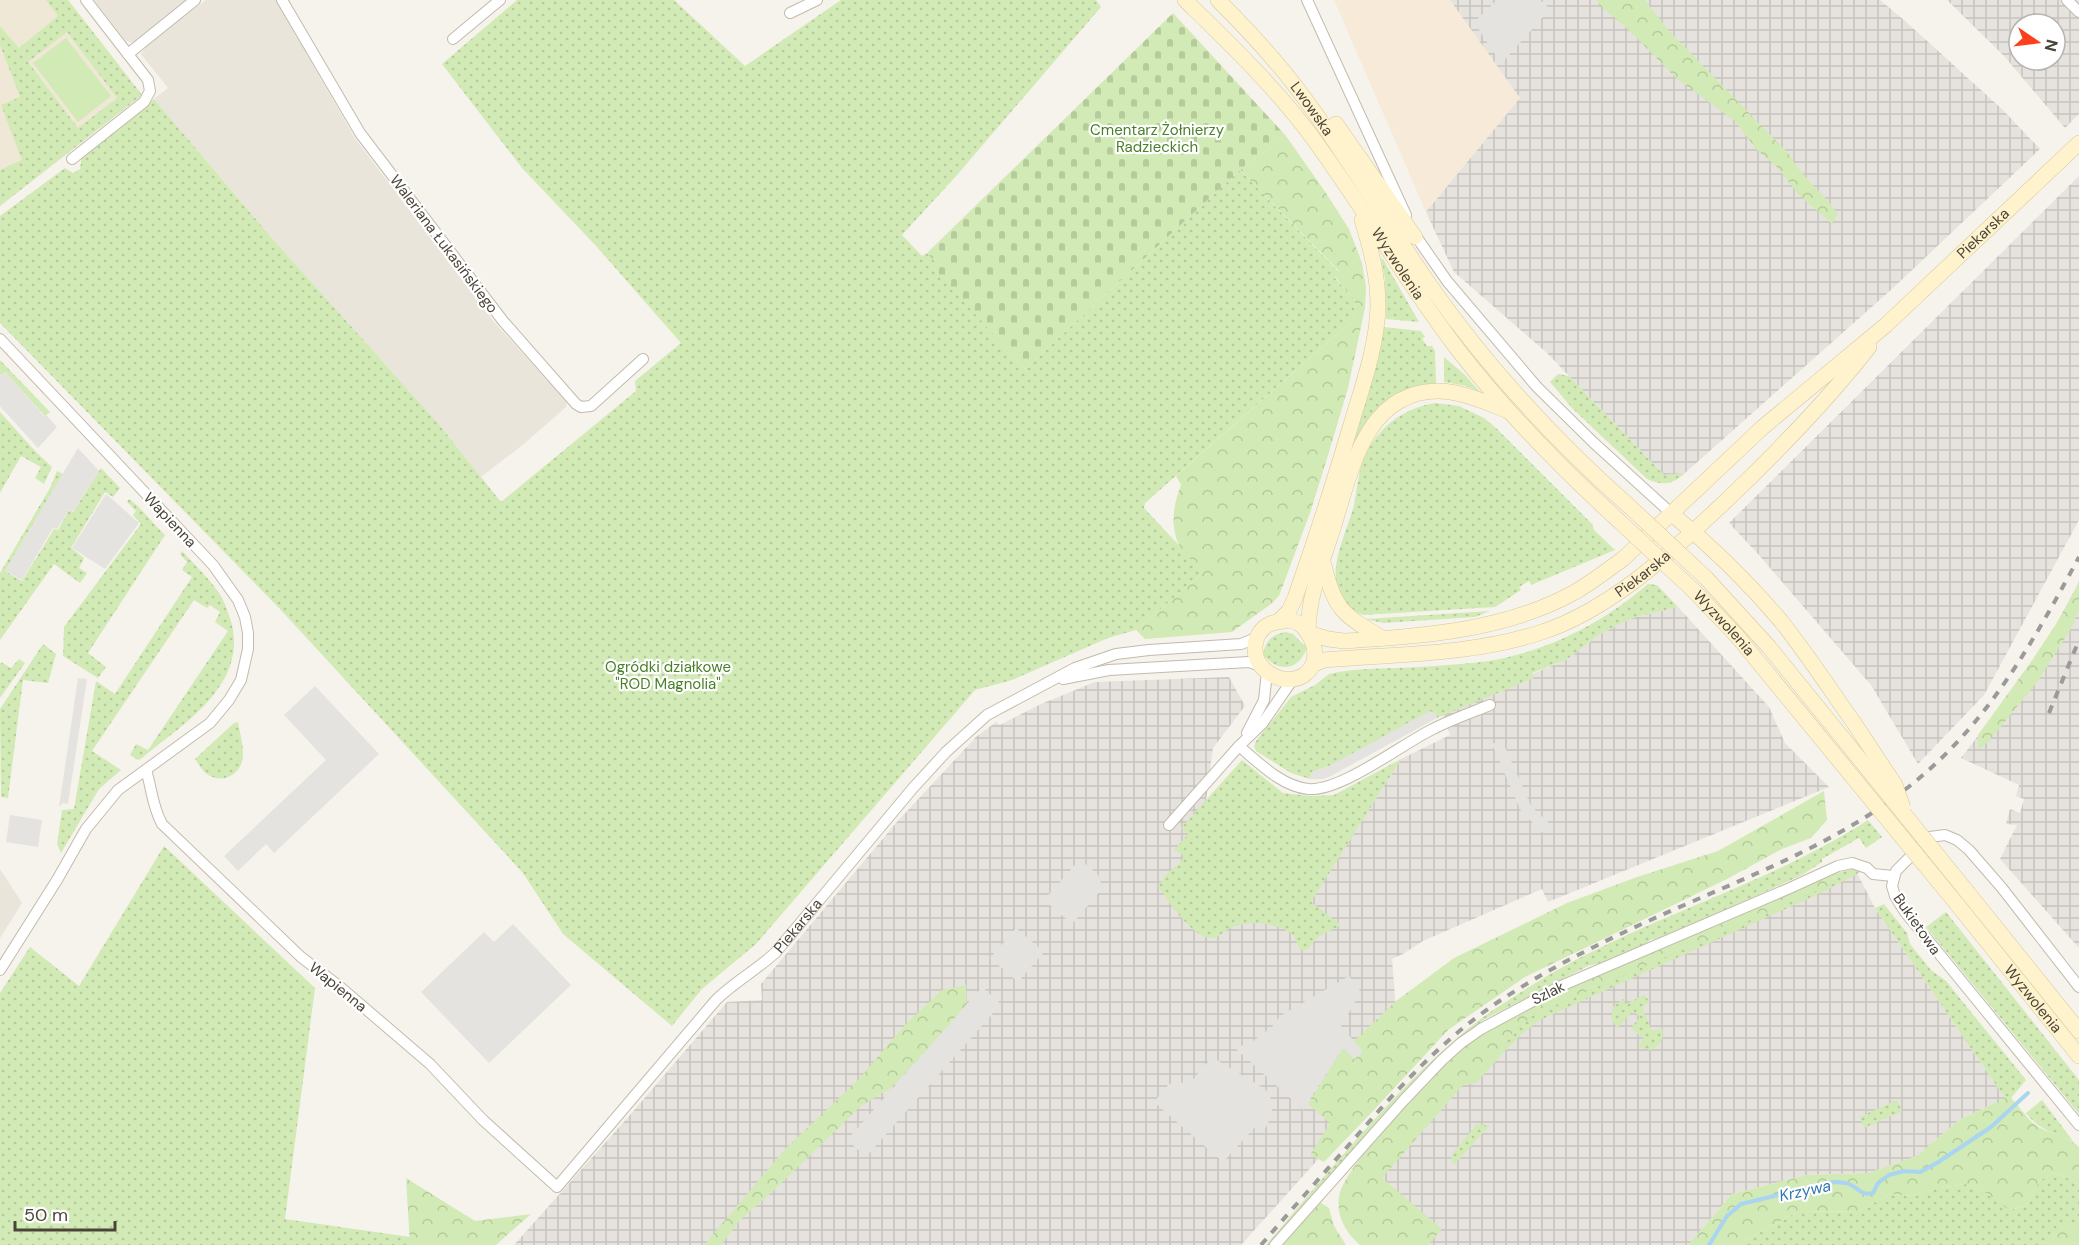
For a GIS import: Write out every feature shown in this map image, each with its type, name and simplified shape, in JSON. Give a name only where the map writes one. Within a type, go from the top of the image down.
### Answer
[{"type":"main road","name":"Lwowska","points":[[1185,0],[1286,105],[1357,203]]},
{"type":"main road","name":"Lwowska","points":[[1218,0],[1274,59],[1304,97],[1391,227]]},
{"type":"main road","points":[[1304,97],[1328,113],[1415,237]]},
{"type":"main road","name":"Piekarska","points":[[1308,633],[1344,641],[1446,633],[1472,628],[1543,607],[1600,576],[1624,558],[1763,427],[1886,325],[2079,143]]},
{"type":"main road","name":"Wyzwolenia","points":[[1357,203],[1440,327],[1509,411],[1618,520],[1694,590],[1737,636],[2079,1031]]},
{"type":"main road","points":[[1279,621],[1289,611],[1295,597],[1327,507],[1374,342],[1377,281],[1371,249],[1357,203]]},
{"type":"main road","name":"Wyzwolenia","points":[[1391,227],[1446,307],[1497,373],[1565,448],[1694,566],[1795,679],[1907,819],[1962,898],[2079,1056]]},
{"type":"main road","name":"Piekarska","points":[[1314,664],[1324,660],[1480,648],[1542,632],[1603,603],[1694,531],[1779,449],[1847,375],[1886,325]]},
{"type":"main road","points":[[1308,633],[1311,602],[1323,562],[1363,439],[1376,421],[1390,407],[1405,398],[1440,391],[1461,394],[1509,411]]},
{"type":"main road","points":[[1672,514],[1694,531],[1782,624],[1854,723],[1895,785],[1907,819]]},
{"type":"main road","points":[[1323,562],[1329,590],[1343,612],[1356,623],[1382,638]]},
{"type":"main road","points":[[1279,621],[1295,621],[1301,624],[1308,633],[1316,653],[1314,664],[1305,674],[1293,679],[1280,680],[1264,669],[1257,660],[1256,638],[1269,624],[1279,621]]},
{"type":"street","points":[[72,159],[144,102],[150,86],[148,80],[86,0]]},
{"type":"street","points":[[128,54],[195,0]]},
{"type":"street","name":"Waleriana Łukasińskiego","points":[[282,0],[360,133],[503,321],[576,404],[581,407],[591,406],[643,359]]},
{"type":"street","points":[[453,39],[500,0]]},
{"type":"street","points":[[790,13],[817,0]]},
{"type":"street","name":"Wyzwolenia","points":[[1307,0],[1415,237],[1447,280],[1537,387],[1672,514]]},
{"type":"street","points":[[2067,0],[2079,12]]},
{"type":"street","name":"Wapienna","points":[[0,339],[213,565],[238,600],[248,633],[247,658],[236,689],[210,723],[118,790],[86,829],[0,970]]},
{"type":"street","name":"Piekarska","points":[[557,1187],[716,1000],[743,977],[762,966],[776,952],[913,788],[946,752],[987,716],[1075,668],[1116,654],[1234,645],[1256,638]]},
{"type":"street","name":"Piekarska","points":[[1051,681],[1108,670],[1249,662],[1264,669]]},
{"type":"street","points":[[1239,746],[1264,700],[1264,669]]},
{"type":"street","points":[[1169,825],[1270,714],[1293,679]]},
{"type":"street","points":[[1239,746],[1258,763],[1293,785],[1308,789],[1324,788],[1358,772],[1430,730],[1490,705]]},
{"type":"street","name":"Wapienna","points":[[146,770],[152,800],[162,824],[301,957],[339,986],[430,1064],[483,1120],[557,1187]]},
{"type":"street","name":"Bukietowa","points":[[2079,987],[2002,888],[1969,850],[1957,840],[1945,835],[1930,837],[1899,866],[1893,876],[1893,891],[1905,912],[2079,1125]]},
{"type":"street","name":"Szlak","points":[[1275,1245],[1357,1151],[1427,1076],[1461,1043],[1481,1029],[1561,986],[1838,866],[1852,863],[1867,868],[1874,874],[1893,876]]},
{"type":"shaded area","points":[[0,0],[68,0],[142,95],[0,206]]},
{"type":"shaded area","points":[[94,0],[190,0],[133,43],[126,41]]},
{"type":"shaded area","points":[[206,0],[276,0],[354,137],[494,322],[567,402],[566,407],[525,443],[481,477],[437,422],[270,236],[154,99],[168,88],[141,54],[150,41]]},
{"type":"shaded area","points":[[1334,0],[1450,0],[1520,98],[1426,212]]},
{"type":"shaded area","points":[[1450,0],[1880,0],[2003,110],[2040,149],[1892,289],[1685,473],[1664,475],[1547,353],[1454,272],[1426,212],[1520,98]]},
{"type":"shaded area","points":[[1497,0],[1540,0],[1550,9],[1501,64],[1474,22]]},
{"type":"shaded area","points":[[1947,0],[2079,0],[2079,114],[2065,128],[2018,72],[2067,72],[2067,12],[2007,12],[2007,60]]},
{"type":"shaded area","points":[[2079,176],[2079,520],[1984,695],[1918,764],[1871,685],[1729,523]]},
{"type":"shaded area","points":[[5,372],[44,416],[46,415],[57,427],[38,448],[0,406],[0,377]]},
{"type":"shaded area","points":[[78,448],[99,471],[73,511],[69,510],[57,529],[53,528],[22,580],[5,571]]},
{"type":"shaded area","points":[[106,494],[139,523],[105,569],[72,548]]},
{"type":"shaded area","points":[[2079,581],[2079,948],[2000,859],[2017,825],[2006,824],[2010,809],[2020,813],[2024,799],[2016,796],[2019,785],[1961,758],[2044,650]]},
{"type":"shaded area","points":[[1678,607],[1769,707],[1785,743],[1829,787],[1548,902],[1542,889],[1423,941],[1392,959],[1397,1022],[1349,1125],[1241,1245],[514,1245],[727,1002],[762,1000],[761,984],[896,823],[976,737],[996,722],[1000,725],[1041,704],[1095,682],[1229,677],[1245,706],[1213,748],[1205,809],[1310,902],[1401,759],[1450,735],[1436,697],[1532,674],[1566,660],[1602,633],[1632,618]]},
{"type":"shaded area","points":[[78,678],[87,679],[68,804],[63,803],[59,807]]},
{"type":"shaded area","points":[[315,686],[379,754],[274,853],[266,844],[238,871],[224,856],[326,760],[284,715]]},
{"type":"shaded area","points":[[1430,711],[1435,713],[1437,718],[1329,777],[1310,779],[1312,772],[1329,766]]},
{"type":"shaded area","points":[[1502,740],[1531,806],[1551,825],[1543,833],[1521,811],[1492,744]]},
{"type":"shaded area","points":[[10,815],[42,820],[38,847],[6,842]]},
{"type":"shaded area","points":[[1080,859],[1098,875],[1103,888],[1072,924],[1044,900]]},
{"type":"shaded area","points":[[0,869],[22,903],[0,938]]},
{"type":"shaded area","points":[[1856,871],[1875,908],[2005,1098],[1959,1120],[1917,1156],[1868,1173],[1807,1175],[1732,1194],[1688,1245],[1378,1245],[1348,1219],[1454,1081],[1530,1012]]},
{"type":"shaded area","points":[[513,924],[571,985],[489,1063],[421,992],[484,932],[494,942]]},
{"type":"shaded area","points":[[1016,928],[1044,952],[1018,982],[990,958]]},
{"type":"shaded area","points":[[1349,976],[1361,992],[1341,1026],[1363,1052],[1354,1059],[1343,1048],[1303,1110],[1233,1046],[1248,1045],[1273,1026],[1280,1016]]},
{"type":"shaded area","points":[[982,987],[1001,1004],[866,1157],[847,1140]]},
{"type":"shaded area","points":[[1212,1057],[1265,1089],[1272,1104],[1272,1116],[1263,1132],[1256,1126],[1223,1162],[1154,1102],[1169,1084],[1191,1082]]},
{"type":"green space","points":[[46,0],[68,0],[142,95],[0,206],[0,170],[22,160],[1,105],[20,97],[0,45],[0,26],[19,48],[58,16]],"holes":[[[67,32],[117,98],[78,128],[28,62]]]},
{"type":"green space","name":"Ogródki działkowe \"ROD Magnolia\"","points":[[517,0],[674,0],[745,66],[841,0],[1096,0],[1101,7],[957,175],[902,235],[922,256],[927,253],[939,266],[936,270],[1025,369],[1240,170],[1339,272],[1334,277],[1355,300],[1353,320],[1145,503],[1144,508],[1204,572],[1136,630],[1108,638],[1012,680],[975,690],[756,944],[702,989],[672,1026],[563,934],[523,873],[362,698],[279,608],[0,323],[0,216],[65,168],[73,173],[80,169],[82,155],[154,99],[270,236],[437,422],[501,502],[636,391],[635,381],[681,343],[597,247],[522,168],[442,64]]},
{"type":"green space","points":[[1597,0],[1645,0],[1669,31],[1789,154],[1838,214],[1832,224],[1798,194],[1777,167],[1756,149],[1735,121],[1676,78],[1629,30],[1599,5]]},
{"type":"green space","name":"Cmentarz Żołnierzy Radzieckich","points":[[1173,13],[1286,136],[1240,170],[1025,369],[935,270],[939,266],[927,253]]},
{"type":"green space","points":[[66,38],[111,96],[78,122],[33,63]]},
{"type":"green space","points":[[1286,136],[1349,229],[1362,263],[1366,287],[1365,308],[1348,388],[1311,510],[1279,596],[1232,632],[1145,639],[1136,630],[1204,572],[1189,558],[1178,543],[1174,528],[1174,514],[1181,485],[1176,476],[1353,320],[1355,300],[1334,276],[1339,271],[1240,170]]},
{"type":"green space","points":[[1381,258],[1419,322],[1386,319],[1385,279]]},
{"type":"green space","points":[[1384,327],[1421,331],[1425,337],[1422,339],[1435,351],[1436,384],[1409,389],[1389,400],[1355,439],[1375,368]]},
{"type":"green space","points":[[1444,357],[1480,392],[1466,386],[1444,382]]},
{"type":"green space","points":[[0,360],[50,412],[45,416],[5,372],[0,376]]},
{"type":"green space","points":[[1558,374],[1569,376],[1664,475],[1685,473],[1667,483],[1647,479],[1572,408],[1550,382]]},
{"type":"green space","points":[[1435,403],[1459,406],[1484,418],[1592,524],[1594,530],[1615,550],[1531,585],[1529,581],[1519,587],[1521,590],[1495,607],[1363,615],[1353,609],[1339,591],[1336,571],[1339,552],[1354,505],[1363,460],[1377,436],[1389,423],[1410,410]]},
{"type":"green space","points":[[0,412],[52,467],[44,484],[35,478],[41,467],[21,456],[0,493]]},
{"type":"green space","points":[[101,468],[120,488],[113,497],[105,492],[71,548],[84,558],[79,568],[87,573],[80,583],[54,564],[0,640],[0,573],[50,488],[57,471],[63,474],[5,571],[22,581],[54,529],[58,530],[69,510],[73,512]]},
{"type":"green space","points":[[129,499],[165,535],[88,653],[106,667],[98,678],[63,656],[64,627],[141,524],[133,515],[136,511],[127,502]]},
{"type":"green space","points":[[182,551],[212,584],[224,602],[231,621],[234,644],[230,665],[222,684],[193,717],[142,758],[138,760],[130,755],[136,744],[148,750],[228,631],[215,622],[220,612],[210,605],[207,608],[194,600],[92,751],[121,770],[99,789],[61,853],[57,844],[62,810],[74,809],[96,681],[115,694],[192,577],[182,570],[187,562],[180,554]]},
{"type":"green space","points":[[2079,583],[2079,609],[2072,627],[2038,681],[1989,741],[1978,750],[1978,735],[2033,659]]},
{"type":"green space","points":[[1648,584],[1657,585],[1678,607],[1632,618],[1602,633],[1566,660],[1532,673],[1534,678],[1437,718],[1435,713],[1329,766],[1312,772],[1310,779],[1291,773],[1256,751],[1254,746],[1256,741],[1291,697],[1315,685],[1329,674],[1363,669],[1472,663],[1511,656],[1553,643],[1574,633],[1612,611]]},
{"type":"green space","points":[[1490,611],[1475,617],[1383,623],[1365,619]]},
{"type":"green space","points":[[1286,632],[1293,634],[1307,648],[1299,661],[1288,667],[1282,667],[1275,665],[1263,655],[1270,639]]},
{"type":"green space","points":[[43,644],[56,654],[48,683],[23,680],[8,798],[1,797],[0,709]]},
{"type":"green space","points":[[19,659],[25,663],[0,698],[0,664],[1,662],[11,668]]},
{"type":"green space","points":[[238,722],[243,752],[240,766],[228,777],[212,777],[195,759],[234,723]]},
{"type":"green space","points":[[1401,759],[1311,902],[1341,925],[1318,937],[1307,950],[1300,950],[1292,934],[1270,925],[1253,923],[1237,925],[1212,938],[1202,935],[1187,924],[1158,886],[1167,873],[1182,861],[1183,855],[1174,850],[1188,834],[1181,828],[1242,760],[1283,793],[1310,796],[1334,795]]},
{"type":"green space","points":[[1824,791],[1827,820],[1811,838],[1782,849],[1727,879],[1525,977],[1448,1030],[1324,1162],[1310,1155],[1330,1123],[1308,1104],[1343,1048],[1354,1059],[1363,1052],[1354,1041],[1396,1001],[1454,958],[1567,903],[1718,851]]},
{"type":"green space","points":[[1868,820],[1882,837],[1866,848],[1859,838],[1822,859],[1822,862],[1802,875],[1668,936],[1650,940],[1645,945],[1613,960],[1588,966],[1485,1019],[1436,1058],[1270,1245],[1266,1245],[1385,1108],[1436,1057],[1489,1013],[1574,961],[1616,940],[1786,865]]},
{"type":"green space","points":[[164,846],[315,988],[285,1219],[410,1237],[410,1245],[0,1245],[0,993],[30,947],[79,986]]},
{"type":"green space","points":[[1854,868],[1860,872],[1825,891],[1540,1020],[1504,1052],[1508,1037],[1533,1015],[1834,883],[1835,879],[1830,875]]},
{"type":"green space","points":[[1830,875],[1835,879],[1834,883],[1533,1015],[1508,1037],[1504,1052],[1476,1083],[1463,1085],[1382,1178],[1442,1229],[1428,1245],[1360,1245],[1350,1235],[1343,1224],[1338,1204],[1345,1182],[1358,1161],[1420,1089],[1474,1038],[1509,1017],[1571,987]]},
{"type":"green space","points":[[1884,904],[1907,933],[1910,944],[1931,970],[1946,981],[2026,1080],[2011,1098],[2005,1098],[1875,908]]},
{"type":"green space","points":[[1946,912],[2079,1080],[2079,1114],[1926,927]]},
{"type":"green space","points":[[966,985],[967,1004],[891,1088],[861,1106],[739,1221],[721,1245],[704,1245],[786,1148],[858,1080],[904,1026],[942,990]]},
{"type":"green space","points":[[1644,995],[1650,1002],[1642,1007],[1652,1031],[1662,1028],[1663,1032],[1661,1041],[1651,1050],[1638,1047],[1644,1039],[1631,1028],[1640,1017],[1633,1011],[1617,1028],[1611,1018],[1613,1007],[1623,999],[1626,1004]]},
{"type":"green space","points":[[2005,1098],[2011,1098],[2039,1127],[2069,1139],[2079,1147],[2079,1185],[2053,1173],[2039,1181],[2027,1206],[2009,1210],[1988,1194],[1966,1184],[1910,1196],[1890,1194],[1859,1211],[1797,1212],[1741,1245],[1688,1245],[1732,1194],[1807,1175],[1868,1173],[1917,1156],[1959,1120]]},
{"type":"green space","points":[[1897,1100],[1902,1111],[1864,1128],[1860,1117]]},
{"type":"green space","points":[[2042,1100],[2073,1141],[2041,1127],[2026,1113]]},
{"type":"green space","points":[[1477,1124],[1489,1126],[1454,1165],[1451,1158],[1453,1153]]},
{"type":"green space","points":[[2053,1173],[2079,1185],[2079,1226],[2074,1224],[2048,1237],[2048,1245],[1741,1245],[1797,1212],[1859,1211],[1890,1194],[1910,1196],[1966,1184],[1988,1194],[2010,1210],[2027,1206],[2039,1181]]},
{"type":"green space","points":[[406,1178],[475,1221],[531,1214],[496,1245],[410,1245]]},
{"type":"green space","points":[[1321,1203],[1329,1208],[1334,1226],[1346,1245],[1280,1245],[1318,1204]]},
{"type":"green space","points":[[2075,1224],[2079,1226],[2079,1245],[2048,1245],[2048,1237],[2060,1227]]},
{"type":"waterway","name":"Krzywa","points":[[1709,1245],[1727,1216],[1741,1204],[1833,1182],[1849,1184],[1866,1194],[1873,1193],[1878,1183],[1889,1175],[1904,1171],[1920,1172],[1991,1127],[2028,1093]]},
{"type":"railway","points":[[1261,1245],[1405,1083],[1440,1048],[1478,1016],[1546,972],[1596,946],[1821,843],[1850,827],[1906,789],[1955,744],[1996,695],[2048,614],[2079,557]]},
{"type":"railway","points":[[2049,713],[2079,640]]}]
